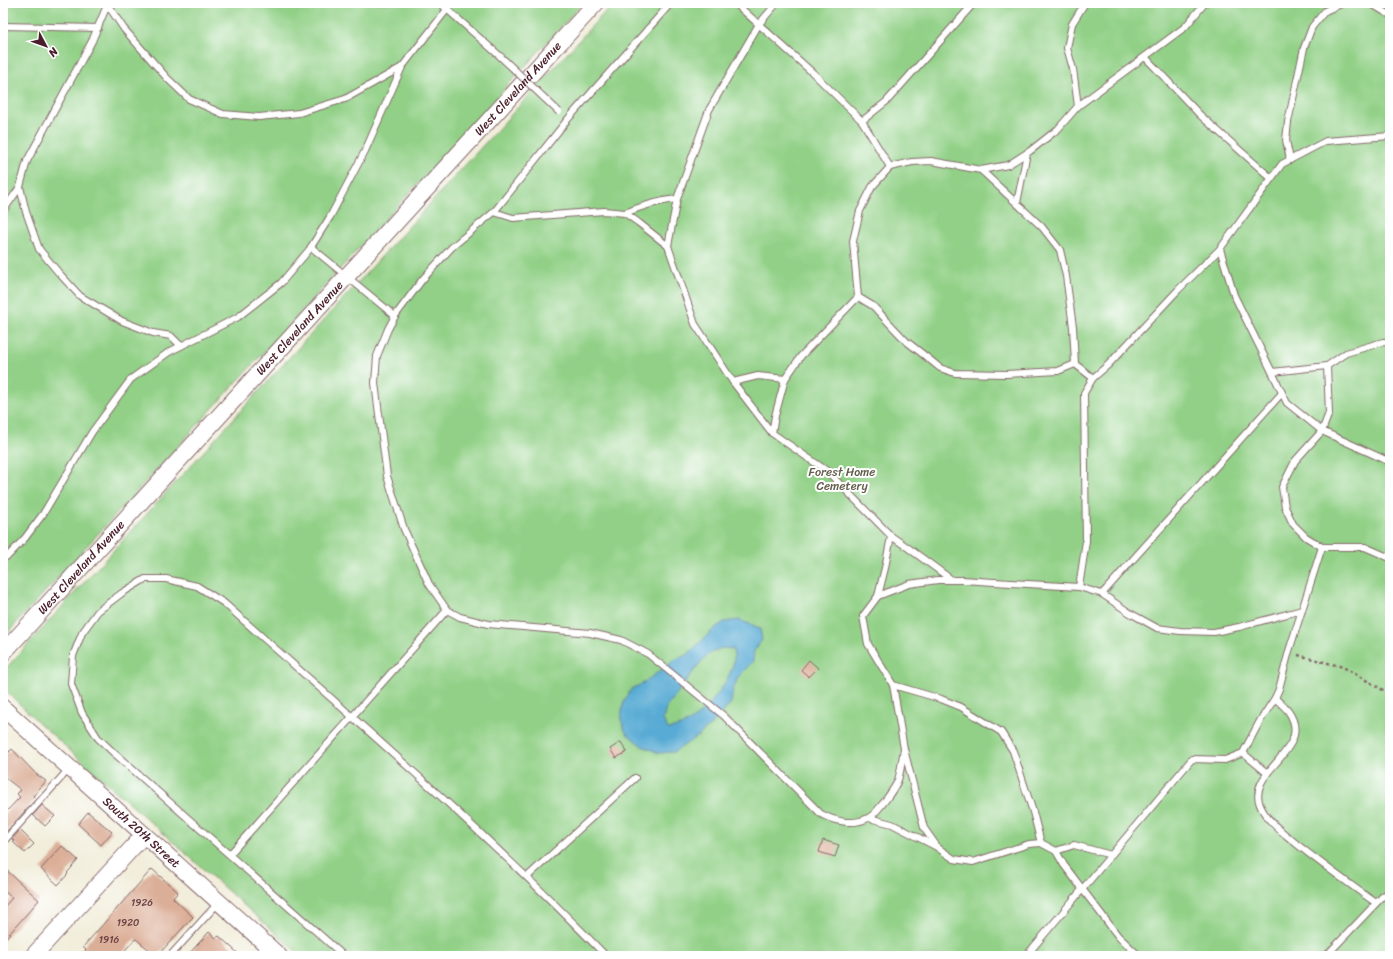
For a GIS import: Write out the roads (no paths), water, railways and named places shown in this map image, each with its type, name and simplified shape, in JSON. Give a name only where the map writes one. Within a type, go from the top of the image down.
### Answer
[{"type":"street","name":"West Cleveland Avenue","points":[[3,653],[596,3]]},
{"type":"street","name":"South 20th Street","points":[[3,708],[279,956]]},
{"type":"street","points":[[33,956],[144,835]]},
{"type":"lane","points":[[440,3],[568,119]]},
{"type":"lane","points":[[3,558],[8,556],[25,538],[43,514],[92,432],[131,379],[169,352],[238,317],[281,283],[311,247],[330,217],[366,151],[402,67],[452,3]]},
{"type":"lane","points":[[671,3],[568,119],[494,212],[452,247],[422,280],[395,316],[388,329],[377,356],[375,383],[387,476],[404,529],[429,584],[447,610],[460,617],[488,624],[590,633],[621,640],[648,654],[724,716],[821,814],[829,818],[841,822],[853,822],[869,818],[892,824],[938,848],[954,860],[973,862],[1030,844],[1041,844],[1056,851],[1064,866],[1118,936],[1139,956]]},
{"type":"lane","points":[[735,3],[813,73],[862,121],[890,167]]},
{"type":"lane","points":[[777,3],[759,24],[709,110],[677,199],[668,246],[695,324],[733,382],[772,433],[827,471],[890,536],[908,547],[952,580]]},
{"type":"lane","points":[[862,121],[886,102],[974,3]]},
{"type":"lane","points":[[1078,106],[1073,69],[1067,48],[1072,24],[1085,3]]},
{"type":"lane","points":[[772,433],[785,379],[801,356],[858,297],[853,241],[860,211],[872,187],[890,167],[912,162],[949,164],[981,170],[1008,165],[1027,153],[1058,129],[1078,106],[1185,27],[1205,3]]},
{"type":"lane","points":[[1290,160],[1286,140],[1288,122],[1304,48],[1312,27],[1325,11],[1343,3]]},
{"type":"lane","points":[[1368,3],[1390,15]]},
{"type":"lane","points":[[108,4],[124,29],[167,78],[189,99],[223,114],[259,116],[298,113],[345,99],[402,67]]},
{"type":"lane","points":[[3,211],[20,188],[27,162],[92,42],[108,4]]},
{"type":"lane","points":[[3,26],[98,28]]},
{"type":"lane","points":[[1145,57],[1200,115],[1272,178]]},
{"type":"lane","points":[[1079,587],[1086,541],[1084,393],[1093,378],[1108,366],[1178,290],[1220,249],[1282,164],[1326,141],[1390,136]]},
{"type":"lane","points":[[1017,203],[1027,153]]},
{"type":"lane","points":[[981,170],[1042,227],[1060,250],[1066,276],[1073,326],[1075,364],[1093,378]]},
{"type":"lane","points":[[20,188],[26,212],[39,249],[80,296],[122,320],[153,333],[171,336],[181,346]]},
{"type":"lane","points":[[625,214],[641,206],[660,201],[677,199]]},
{"type":"lane","points":[[494,212],[513,218],[604,210],[625,214],[668,246]]},
{"type":"lane","points":[[311,247],[395,316]]},
{"type":"lane","points":[[1220,249],[1234,295],[1286,403],[1322,431],[1390,462]]},
{"type":"lane","points":[[858,297],[873,306],[906,341],[928,359],[940,368],[955,373],[1006,374],[1058,371],[1075,364]]},
{"type":"lane","points":[[1272,372],[1327,366],[1346,353],[1383,342],[1390,343]]},
{"type":"lane","points":[[1327,366],[1329,413],[1322,431],[1295,461],[1282,487],[1285,507],[1293,524],[1306,538],[1322,547],[1365,547],[1390,558]]},
{"type":"lane","points":[[733,382],[758,376],[785,379]]},
{"type":"lane","points":[[1102,594],[1282,393]]},
{"type":"lane","points":[[890,536],[885,568],[878,596],[863,616],[864,623],[868,644],[893,685],[904,749],[924,828],[938,848]]},
{"type":"lane","points":[[1026,956],[1192,759],[1226,760],[1243,753],[1279,689],[1322,547]]},
{"type":"lane","points":[[344,956],[103,743],[98,738],[82,713],[71,684],[73,656],[82,633],[98,611],[122,593],[145,579],[166,579],[197,586],[224,603],[430,786],[554,902],[606,956]]},
{"type":"lane","points":[[878,596],[909,584],[938,580],[1079,587],[1102,594],[1156,628],[1180,631],[1214,632],[1239,627],[1302,610]]},
{"type":"lane","points":[[230,854],[353,718],[447,610]]},
{"type":"lane","points":[[893,685],[941,699],[961,707],[1001,732],[1014,751],[1033,812],[1041,844]]},
{"type":"lane","points":[[1275,698],[1288,712],[1294,725],[1294,735],[1291,744],[1267,773],[1261,783],[1258,794],[1260,804],[1266,815],[1278,828],[1319,863],[1376,903]]},
{"type":"lane","points":[[869,818],[886,800],[898,781],[904,749]]},
{"type":"lane","points":[[1243,753],[1267,773]]},
{"type":"lane","points":[[4,840],[70,768]]},
{"type":"lane","points":[[527,877],[635,778]]},
{"type":"lane","points":[[1056,851],[1074,845],[1111,855]]},
{"type":"lane","points":[[1326,956],[1383,896],[1390,892]]},
{"type":"lane","points":[[170,956],[219,902]]},
{"type":"water","points":[[739,620],[760,628],[762,640],[754,651],[753,661],[738,677],[733,690],[731,703],[713,723],[697,737],[674,752],[659,753],[642,746],[626,733],[621,720],[623,704],[631,689],[642,684],[676,659],[687,655],[714,629],[724,622]],"holes":[[[721,648],[733,649],[734,661],[732,667],[726,681],[709,705],[686,723],[668,729],[663,720],[666,708],[696,668],[707,655]]]},
{"type":"park label","name":"Forest Home Cemetery","points":[[842,479]]}]
